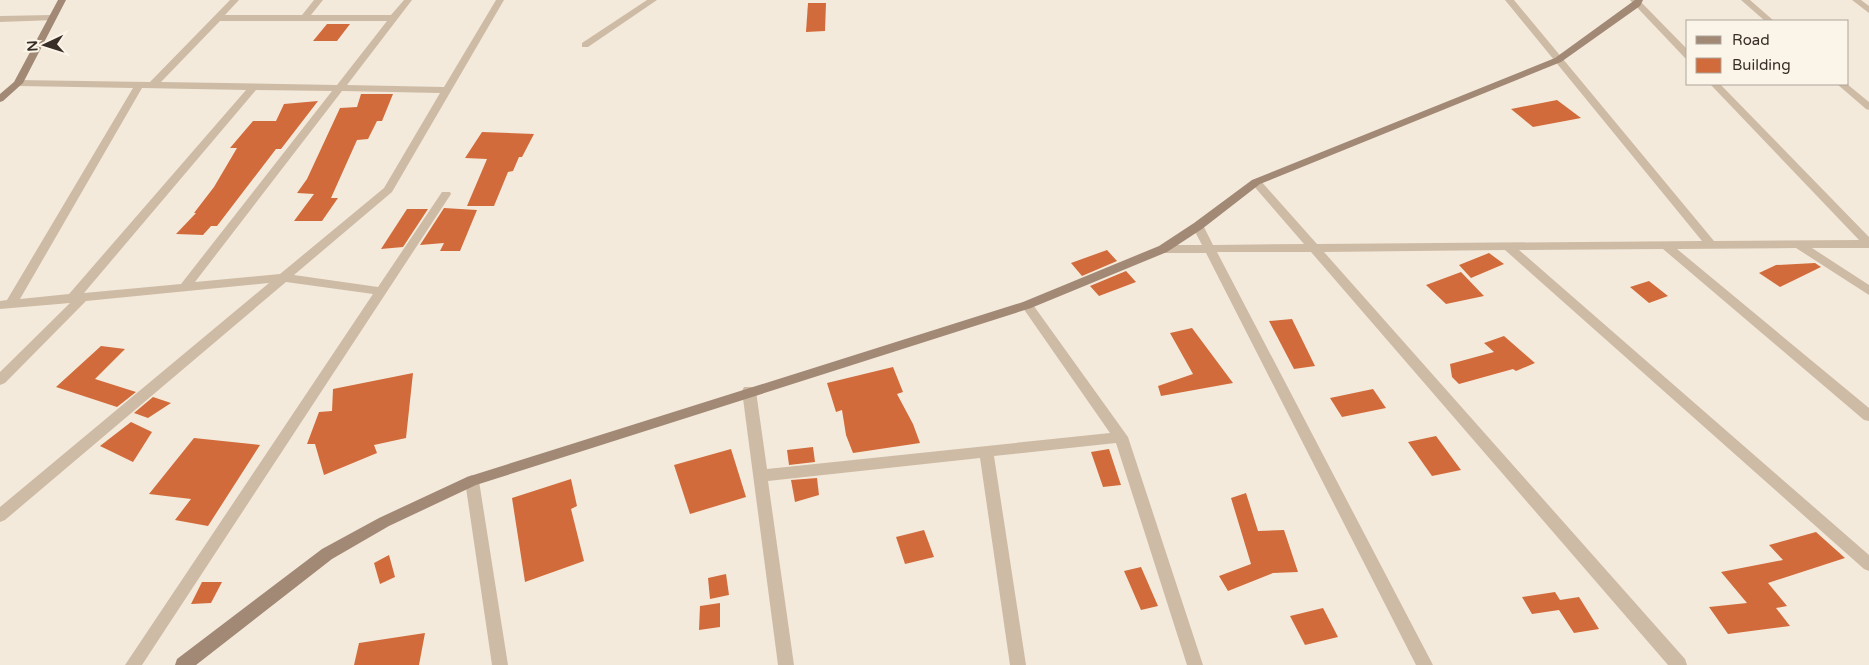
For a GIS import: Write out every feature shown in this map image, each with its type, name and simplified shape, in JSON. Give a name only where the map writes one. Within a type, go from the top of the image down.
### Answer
[{"type":"street","points":[[0,99],[18,83],[62,0]]},
{"type":"street","points":[[153,85],[235,0]]},
{"type":"street","points":[[304,18],[319,0]]},
{"type":"street","points":[[184,288],[408,0]]},
{"type":"street","points":[[0,516],[388,190],[500,0]]},
{"type":"street","points":[[585,45],[653,0]]},
{"type":"street","points":[[1508,0],[1711,245]]},
{"type":"street","points":[[1745,0],[1769,20]]},
{"type":"street","points":[[1856,0],[1869,10]]},
{"type":"street","points":[[184,665],[327,554],[384,522],[472,481],[1027,305],[1163,249],[1198,226],[1256,182],[1558,60],[1637,1],[1686,54]]},
{"type":"street","points":[[0,19],[52,18]]},
{"type":"street","points":[[218,18],[394,18]]},
{"type":"street","points":[[18,83],[446,90]]},
{"type":"street","points":[[5,304],[139,85]]},
{"type":"street","points":[[1715,85],[1869,244]]},
{"type":"street","points":[[1843,85],[1869,107]]},
{"type":"street","points":[[0,380],[78,298],[252,87]]},
{"type":"street","points":[[1256,182],[1679,665]]},
{"type":"street","points":[[133,665],[446,194]]},
{"type":"street","points":[[1198,226],[1426,665]]},
{"type":"street","points":[[1798,244],[1869,290]]},
{"type":"street","points":[[1163,249],[1869,244]]},
{"type":"street","points":[[1665,245],[1869,416]]},
{"type":"street","points":[[1508,246],[1869,564]]},
{"type":"street","points":[[5,304],[283,278],[380,291]]},
{"type":"street","points":[[1027,305],[1121,437],[1195,665]]},
{"type":"street","points":[[749,392],[786,665]]},
{"type":"street","points":[[760,476],[1121,437]]},
{"type":"street","points":[[986,452],[1018,665]]},
{"type":"street","points":[[472,481],[500,665]]},
{"type":"building","points":[[808,3],[826,3],[825,31],[806,32]]},
{"type":"building","points":[[327,24],[350,24],[337,41],[313,41]]},
{"type":"building","points":[[361,94],[393,94],[382,121],[377,121],[368,139],[357,140],[331,198],[338,198],[322,221],[294,221],[314,194],[297,193],[307,179],[340,108],[357,107]]},
{"type":"building","points":[[1557,100],[1581,118],[1533,127],[1511,109]]},
{"type":"building","points":[[318,101],[281,149],[276,149],[217,226],[211,226],[203,235],[176,234],[196,213],[194,213],[214,187],[237,148],[230,148],[253,121],[276,121],[284,104]]},
{"type":"building","points":[[482,132],[534,134],[522,157],[519,157],[513,171],[508,172],[494,206],[467,206],[487,159],[465,158]]},
{"type":"building","points":[[444,208],[477,210],[460,251],[440,251],[444,243],[420,245]]},
{"type":"building","points":[[407,209],[428,209],[403,247],[381,249]]},
{"type":"building","points":[[1107,250],[1117,261],[1082,276],[1071,263]]},
{"type":"building","points":[[1489,253],[1504,264],[1471,278],[1459,265]]},
{"type":"building","points":[[1815,263],[1821,267],[1780,287],[1759,273],[1776,265]]},
{"type":"building","points":[[1126,271],[1136,282],[1099,296],[1090,286]]},
{"type":"building","points":[[1461,272],[1484,296],[1446,304],[1426,285]]},
{"type":"building","points":[[1649,281],[1668,296],[1649,303],[1630,287]]},
{"type":"building","points":[[1292,319],[1315,366],[1294,369],[1269,321]]},
{"type":"building","points":[[1192,328],[1233,383],[1161,396],[1158,386],[1193,374],[1170,333]]},
{"type":"building","points":[[1504,336],[1535,363],[1516,371],[1513,369],[1459,384],[1452,377],[1450,364],[1494,352],[1484,343]]},
{"type":"building","points":[[101,346],[125,349],[95,379],[136,392],[117,407],[56,387]]},
{"type":"building","points":[[893,367],[903,392],[897,394],[913,424],[920,443],[853,453],[846,435],[842,410],[836,412],[827,383]]},
{"type":"building","points":[[413,373],[406,438],[374,445],[377,453],[324,475],[315,444],[307,444],[319,412],[332,411],[333,389]]},
{"type":"building","points":[[1373,389],[1386,408],[1342,417],[1330,398]]},
{"type":"building","points":[[153,397],[171,403],[148,418],[134,413]]},
{"type":"building","points":[[131,422],[152,432],[133,462],[100,446]]},
{"type":"building","points":[[1436,436],[1461,470],[1432,476],[1408,442]]},
{"type":"building","points":[[194,438],[260,445],[208,526],[175,520],[191,499],[149,494]]},
{"type":"building","points":[[813,447],[815,462],[789,465],[787,450]]},
{"type":"building","points":[[731,449],[746,497],[690,514],[674,465]]},
{"type":"building","points":[[1109,449],[1121,485],[1103,487],[1091,452]]},
{"type":"building","points":[[817,478],[819,495],[795,502],[791,480]]},
{"type":"building","points":[[571,479],[577,506],[571,509],[584,561],[525,582],[512,498]]},
{"type":"building","points":[[1246,493],[1258,531],[1284,530],[1298,572],[1273,573],[1228,591],[1219,576],[1251,564],[1231,498]]},
{"type":"building","points":[[924,530],[934,557],[905,564],[896,537]]},
{"type":"building","points":[[1816,532],[1845,558],[1768,583],[1787,606],[1776,608],[1790,626],[1728,634],[1709,607],[1747,603],[1721,572],[1783,560],[1769,545]]},
{"type":"building","points":[[389,555],[395,577],[380,584],[374,563]]},
{"type":"building","points":[[1141,567],[1158,606],[1141,610],[1124,571]]},
{"type":"building","points":[[726,574],[729,595],[710,599],[708,578]]},
{"type":"building","points":[[202,582],[222,582],[211,603],[191,604]]},
{"type":"building","points":[[1555,592],[1560,600],[1579,597],[1599,629],[1574,633],[1559,610],[1532,614],[1522,597]]},
{"type":"building","points":[[720,603],[720,627],[699,630],[700,606]]},
{"type":"building","points":[[1323,608],[1338,637],[1305,645],[1290,616]]},
{"type":"building","points":[[425,633],[419,665],[354,665],[359,643]]}]
